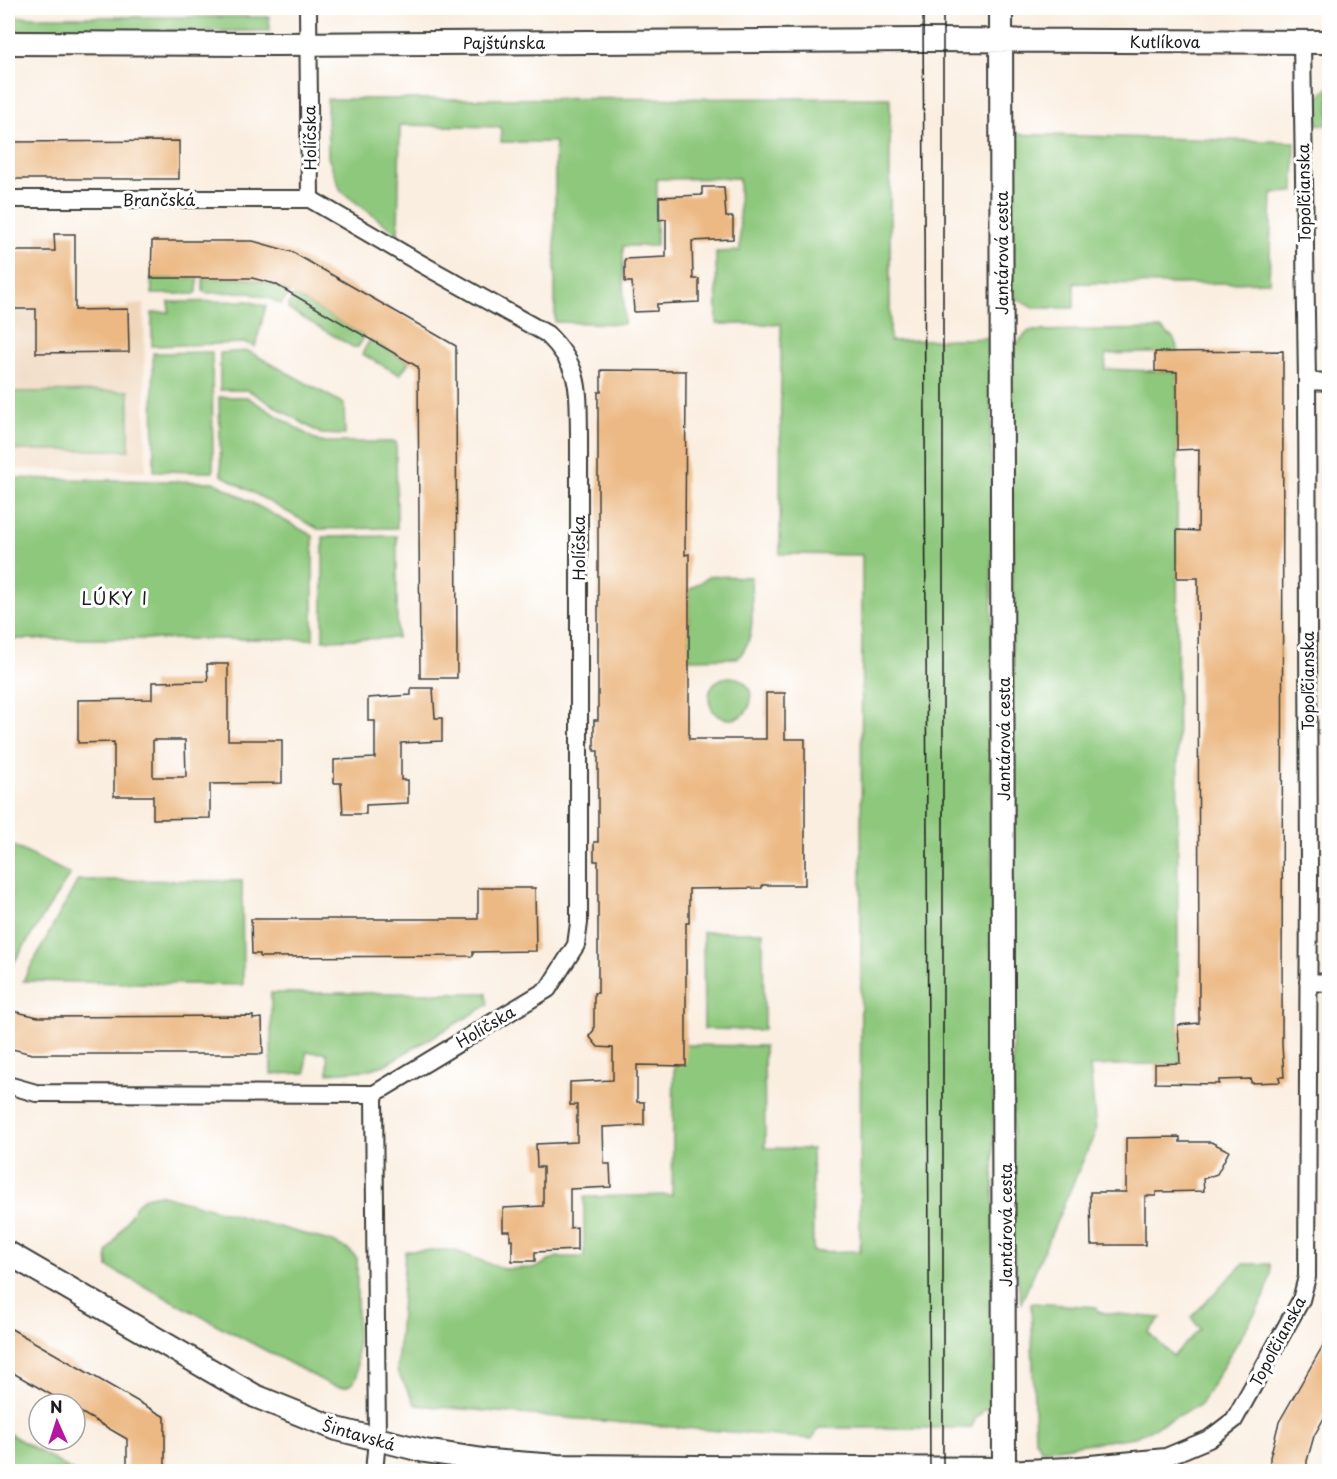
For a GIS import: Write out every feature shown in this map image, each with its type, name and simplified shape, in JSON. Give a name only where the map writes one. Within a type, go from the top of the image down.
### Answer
[{"type":"street","name":"Holíčska","points":[[308,8],[310,199],[548,334],[566,355],[574,369],[578,385],[579,923],[576,945],[548,989],[374,1094]]},
{"type":"street","name":"Jantárová cesta","points":[[1001,8],[1005,1470]]},
{"type":"street","name":"Pajštúnska","points":[[8,43],[308,44],[1001,40]]},
{"type":"street","name":"Kutlíkova","points":[[1001,40],[1329,42]]},
{"type":"street","name":"Topoľčianska","points":[[1005,1470],[1166,1457],[1209,1439],[1234,1420],[1305,1289],[1307,1277],[1308,982],[1307,381],[1302,42]]},
{"type":"street","name":"Brančská","points":[[8,199],[310,199]]},
{"type":"street","points":[[1307,381],[1329,382]]},
{"type":"street","points":[[1308,982],[1329,983]]},
{"type":"street","points":[[8,1085],[36,1093],[374,1094],[377,1440],[374,1472]]},
{"type":"street","name":"Šintavská","points":[[8,1253],[255,1396],[337,1429],[424,1451],[557,1466],[1005,1470]]},
{"type":"shaded area","points":[[37,234],[75,234],[76,309],[128,309],[128,305],[144,304],[146,471],[16,469],[8,465],[8,251],[37,251]]},
{"type":"green space","points":[[8,17],[269,17],[270,31],[8,31]]},
{"type":"green space","points":[[1329,87],[1329,125],[1318,124],[1317,103],[1321,94]]},
{"type":"green space","points":[[890,98],[890,341],[991,338],[994,1408],[985,1409],[976,1418],[971,1428],[819,1428],[812,1439],[416,1405],[397,1371],[405,1251],[453,1250],[503,1269],[535,1268],[557,1257],[584,1257],[584,1197],[672,1195],[674,1066],[686,1045],[764,1046],[765,1148],[812,1149],[813,1252],[860,1251],[862,555],[780,554],[781,324],[717,324],[716,252],[740,251],[739,178],[657,179],[656,246],[623,246],[624,324],[555,322],[555,142],[501,142],[501,127],[400,125],[398,234],[341,191],[328,157],[327,99]]},
{"type":"green space","points":[[1011,134],[1295,142],[1294,192],[1272,193],[1269,282],[1074,283],[1074,308],[1033,308],[1015,298],[1011,284]]},
{"type":"green space","points":[[151,278],[198,278],[197,292],[194,294],[152,294]]},
{"type":"green space","points":[[203,278],[237,278],[258,281],[269,283],[290,293],[281,304],[269,298],[245,292],[206,293],[203,291]]},
{"type":"green space","points":[[294,295],[365,336],[358,347],[353,347],[288,309]]},
{"type":"green space","points":[[247,301],[266,306],[255,347],[246,343],[152,346],[152,313],[169,312],[169,302]]},
{"type":"green space","points":[[1162,329],[1174,339],[1179,352],[1106,354],[1105,369],[1177,372],[1178,1025],[1180,1063],[1090,1066],[1096,1131],[1021,1303],[1013,1244],[1011,349],[1029,331]]},
{"type":"green space","points":[[370,339],[409,362],[400,375],[362,354]]},
{"type":"green space","points":[[248,351],[344,404],[345,435],[321,434],[248,390],[220,390],[220,353]]},
{"type":"green space","points":[[212,352],[213,472],[154,471],[153,353]]},
{"type":"green space","points":[[129,391],[129,450],[8,450],[8,392]]},
{"type":"green space","points":[[219,397],[247,397],[319,442],[396,442],[397,528],[318,529],[221,475]]},
{"type":"green space","points":[[8,478],[214,482],[313,536],[313,639],[10,639]]},
{"type":"green space","points":[[397,536],[397,638],[323,640],[323,537]]},
{"type":"green space","points":[[710,576],[751,577],[751,631],[744,650],[738,658],[689,659],[689,590]]},
{"type":"green space","points":[[730,677],[745,683],[751,698],[745,713],[730,719],[715,713],[709,698],[715,683]]},
{"type":"green space","points":[[8,769],[10,769],[9,844],[70,874],[8,972]]},
{"type":"green space","points":[[78,880],[242,881],[243,985],[23,981]]},
{"type":"green space","points":[[703,932],[763,932],[764,1030],[704,1029]]},
{"type":"green space","points":[[271,993],[487,993],[488,1005],[384,1065],[368,1070],[328,1073],[327,1053],[306,1052],[306,1073],[271,1074]]},
{"type":"green space","points":[[159,1194],[333,1242],[349,1250],[357,1258],[357,1376],[352,1383],[342,1387],[329,1384],[108,1267],[107,1253],[137,1204],[146,1197]]},
{"type":"green space","points":[[1243,1264],[1270,1264],[1271,1274],[1264,1298],[1200,1405],[1135,1437],[1042,1450],[1035,1440],[1031,1303],[1097,1307],[1098,1312],[1161,1318],[1148,1332],[1173,1356],[1200,1329],[1191,1317]]},
{"type":"green space","points":[[8,1433],[27,1444],[27,1452],[40,1452],[73,1471],[8,1471]]},
{"type":"building","points":[[179,141],[179,179],[8,179],[8,142]]},
{"type":"building","points":[[702,187],[724,187],[726,217],[733,217],[733,239],[692,241],[693,279],[699,279],[699,302],[657,304],[657,311],[634,312],[632,282],[625,282],[625,259],[666,257],[666,219],[659,220],[659,197],[702,195]]},
{"type":"building","points":[[54,234],[75,234],[75,310],[128,309],[129,352],[36,353],[36,309],[8,309],[8,251],[55,251]]},
{"type":"building","points":[[152,241],[253,241],[292,252],[456,346],[457,678],[420,678],[418,367],[275,284],[252,278],[151,278]]},
{"type":"building","points":[[1283,351],[1282,1045],[1284,1077],[1279,1077],[1280,1082],[1251,1083],[1251,1079],[1219,1080],[1219,1084],[1155,1083],[1155,1064],[1180,1063],[1178,1025],[1199,1023],[1198,578],[1177,578],[1177,530],[1198,531],[1199,449],[1177,450],[1177,372],[1155,371],[1155,352]]},
{"type":"building","points":[[601,370],[686,371],[685,555],[689,554],[689,739],[766,739],[766,693],[785,693],[785,739],[805,739],[805,885],[689,889],[689,923],[686,923],[686,1066],[637,1065],[637,1102],[644,1102],[644,1125],[603,1127],[604,1164],[610,1164],[611,1187],[570,1189],[570,1228],[577,1227],[577,1250],[535,1252],[535,1261],[512,1261],[510,1231],[503,1231],[503,1208],[543,1206],[543,1167],[537,1167],[536,1144],[577,1142],[577,1105],[570,1105],[570,1082],[613,1080],[613,1048],[598,1047],[589,1036],[594,1030],[594,993],[598,993],[598,861],[594,861],[594,842],[598,842],[598,751],[594,751],[594,720],[598,720],[598,392],[601,392]]},
{"type":"building","points":[[207,664],[228,664],[228,740],[282,740],[282,783],[210,784],[210,818],[153,819],[153,796],[114,796],[114,742],[78,743],[78,700],[152,699],[152,682],[208,681]],"holes":[[[153,740],[185,740],[186,777],[153,777]]]},
{"type":"building","points":[[411,688],[433,688],[435,718],[442,718],[442,741],[401,743],[401,780],[408,780],[408,803],[366,805],[366,814],[343,814],[341,783],[334,783],[334,760],[375,758],[375,721],[368,721],[368,698],[411,695]]},
{"type":"building","points":[[478,888],[535,888],[536,951],[473,952],[473,956],[260,957],[260,954],[252,954],[251,919],[478,919]]},
{"type":"building","points":[[8,1010],[38,1017],[253,1016],[253,1019],[262,1018],[263,1054],[32,1054],[8,1048]]},
{"type":"building","points":[[1180,1137],[1180,1142],[1211,1142],[1229,1151],[1217,1174],[1203,1179],[1204,1191],[1156,1192],[1156,1196],[1145,1196],[1145,1245],[1091,1245],[1090,1192],[1126,1192],[1126,1138]]},
{"type":"building","points":[[8,1327],[165,1417],[165,1472],[127,1472],[127,1439],[87,1416],[87,1392],[46,1392],[8,1370]]},
{"type":"building","points":[[1329,1335],[1329,1409],[1314,1436],[1307,1461],[1307,1472],[1270,1472],[1270,1457],[1279,1422]]},
{"type":"tram line","points":[[923,8],[930,1472]]},
{"type":"tram line","points":[[943,8],[943,1472]]},
{"type":"district","name":"LÚKY I","points":[[115,597]]}]
